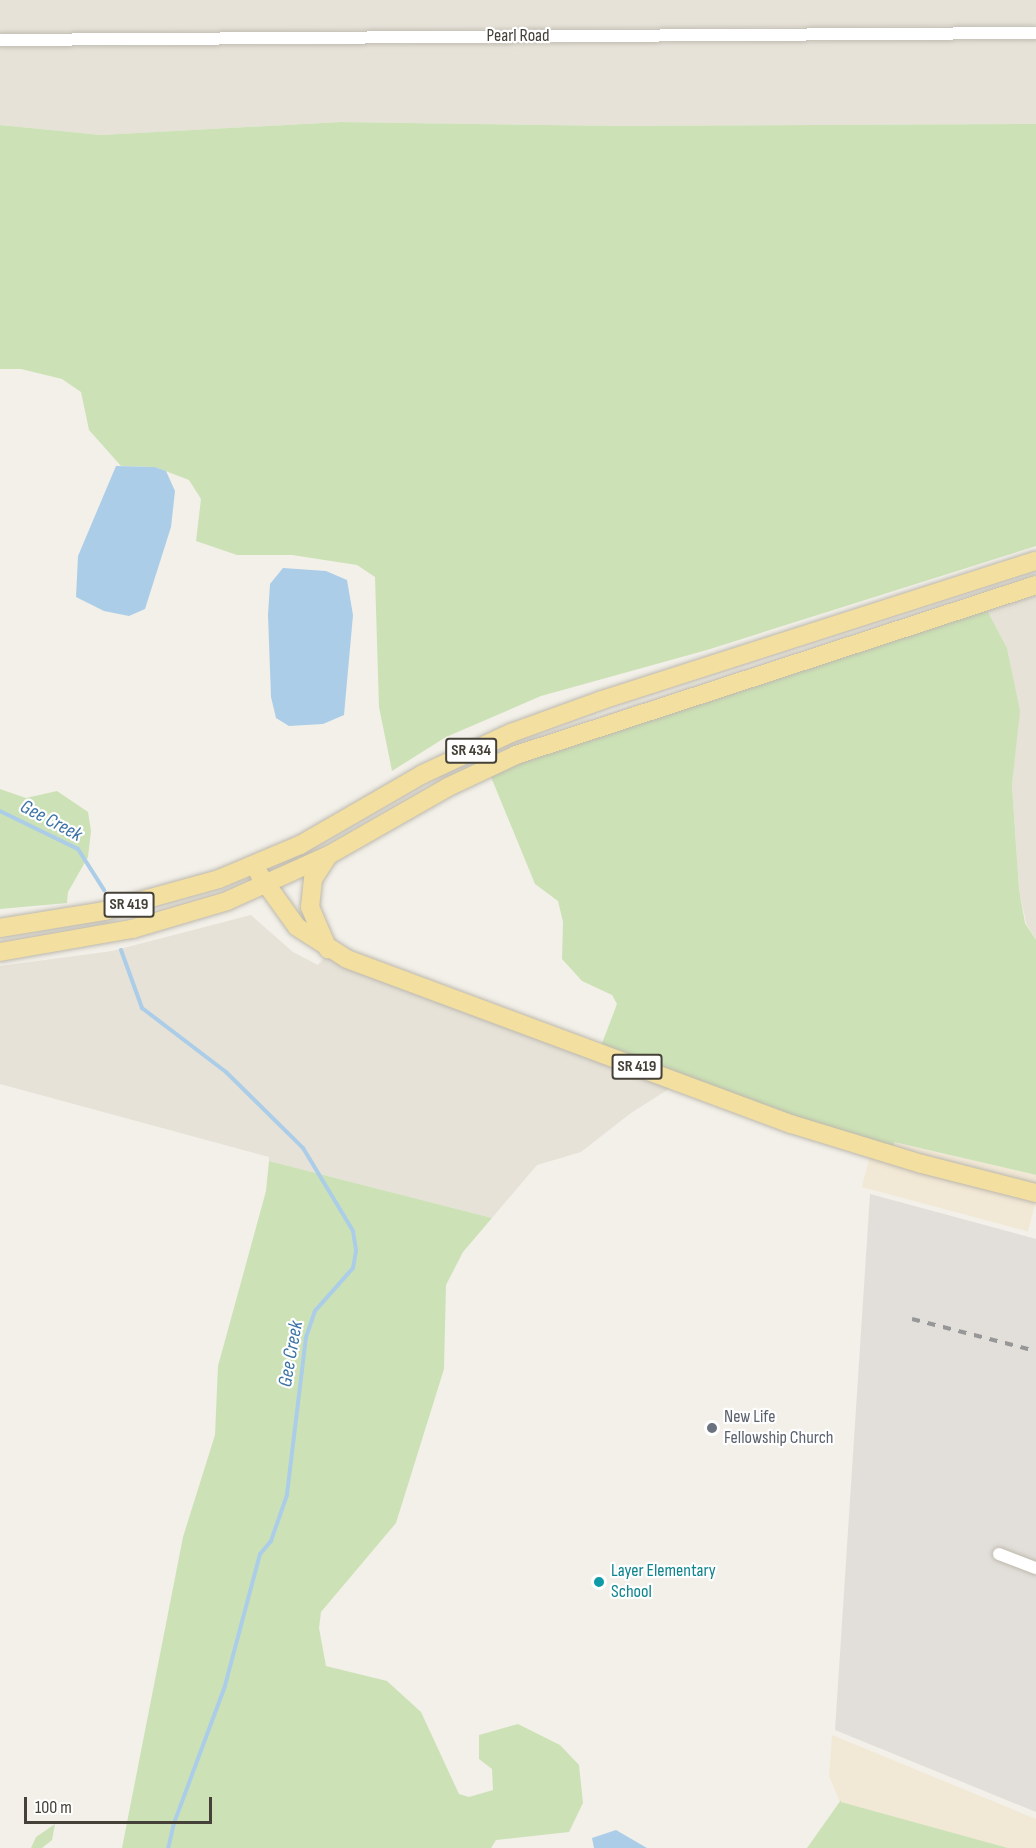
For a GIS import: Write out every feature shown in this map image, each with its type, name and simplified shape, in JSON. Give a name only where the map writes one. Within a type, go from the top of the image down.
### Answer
[{"type":"main road","name":"SR 434","points":[[255,866],[300,845],[423,774],[511,732],[1036,561]]},
{"type":"main road","name":"SR 434","points":[[266,884],[328,855],[448,787],[516,755],[673,701],[1036,585]]},
{"type":"main road","points":[[673,701],[681,685],[702,668]]},
{"type":"main road","points":[[328,855],[313,879],[310,907],[329,951]]},
{"type":"main road","name":"SR 419","points":[[0,928],[128,906],[255,866],[297,927],[329,951],[791,1124],[922,1164],[1036,1193]]},
{"type":"main road","name":"SR 419","points":[[0,952],[72,942],[153,924],[227,901],[266,884]]},
{"type":"street","name":"Pearl Road","points":[[0,40],[1036,33]]},
{"type":"street","points":[[999,1554],[1036,1568]]},
{"type":"shaded area","points":[[0,0],[1036,0],[1036,25],[0,33]]},
{"type":"shaded area","points":[[1036,40],[1036,124],[622,126],[341,122],[101,135],[0,125],[0,47]]},
{"type":"shaded area","points":[[1036,592],[1036,940],[1026,923],[1019,889],[1012,785],[1019,711],[1007,648],[986,608]]},
{"type":"shaded area","points":[[251,915],[293,952],[318,965],[325,957],[672,1087],[631,1113],[581,1152],[537,1165],[492,1218],[269,1161],[269,1157],[0,1084],[0,966],[112,951]]},
{"type":"shaded area","points":[[893,1142],[1036,1175],[1036,1186],[893,1148]]},
{"type":"shaded area","points":[[870,1156],[1036,1200],[1028,1231],[862,1187]]},
{"type":"shaded area","points":[[870,1194],[1036,1239],[1036,1812],[835,1730]]},
{"type":"shaded area","points":[[832,1735],[1036,1819],[1036,1848],[1008,1848],[840,1802],[829,1776]]},
{"type":"green space","points":[[341,122],[622,126],[1036,124],[1036,546],[707,650],[541,696],[446,737],[392,771],[379,707],[375,577],[357,565],[292,555],[237,555],[196,541],[201,499],[189,480],[155,467],[121,466],[89,430],[81,392],[62,379],[21,369],[0,369],[0,125],[101,135]]},
{"type":"green space","points":[[986,608],[1007,648],[1020,711],[1012,785],[1019,889],[1025,923],[1036,940],[1036,1175],[894,1142],[893,1148],[792,1117],[601,1046],[617,1004],[612,995],[582,981],[562,959],[563,922],[558,901],[535,884],[491,777],[546,751]]},
{"type":"green space","points":[[0,789],[26,798],[57,791],[88,812],[91,831],[88,857],[68,892],[67,903],[0,909]]},
{"type":"green space","points":[[269,1161],[492,1218],[463,1252],[446,1285],[444,1369],[396,1523],[321,1612],[319,1628],[326,1666],[387,1681],[421,1712],[459,1794],[469,1797],[493,1790],[492,1769],[479,1759],[479,1735],[518,1724],[560,1745],[579,1765],[583,1803],[569,1832],[496,1840],[491,1848],[122,1848],[183,1537],[215,1435],[218,1366],[266,1191]]},
{"type":"green space","points":[[841,1800],[841,1802],[1008,1848],[807,1848]]},
{"type":"green space","points":[[55,1824],[52,1840],[42,1848],[31,1848],[36,1837]]},
{"type":"water","points":[[116,466],[155,467],[166,471],[175,491],[171,527],[145,609],[129,616],[104,611],[76,597],[78,556]]},
{"type":"water","points":[[283,568],[326,571],[347,580],[353,615],[344,715],[323,724],[289,726],[276,718],[271,697],[268,615],[270,584]]},
{"type":"water","points":[[616,1830],[647,1848],[594,1848],[592,1838]]},
{"type":"waterway","name":"Gee Creek","points":[[0,811],[78,849],[104,890]]},
{"type":"waterway","name":"Gee Creek","points":[[121,950],[142,1008],[226,1072],[303,1148],[353,1231],[356,1251],[353,1268],[315,1311],[306,1337],[287,1495],[271,1541],[260,1554],[225,1686],[174,1823],[168,1848]]},
{"type":"railway","points":[[912,1319],[1036,1351]]},
{"type":"place","name":"New Life Fellowship Church","points":[[712,1428]]},
{"type":"place","name":"Layer Elementary School","points":[[599,1582]]}]
